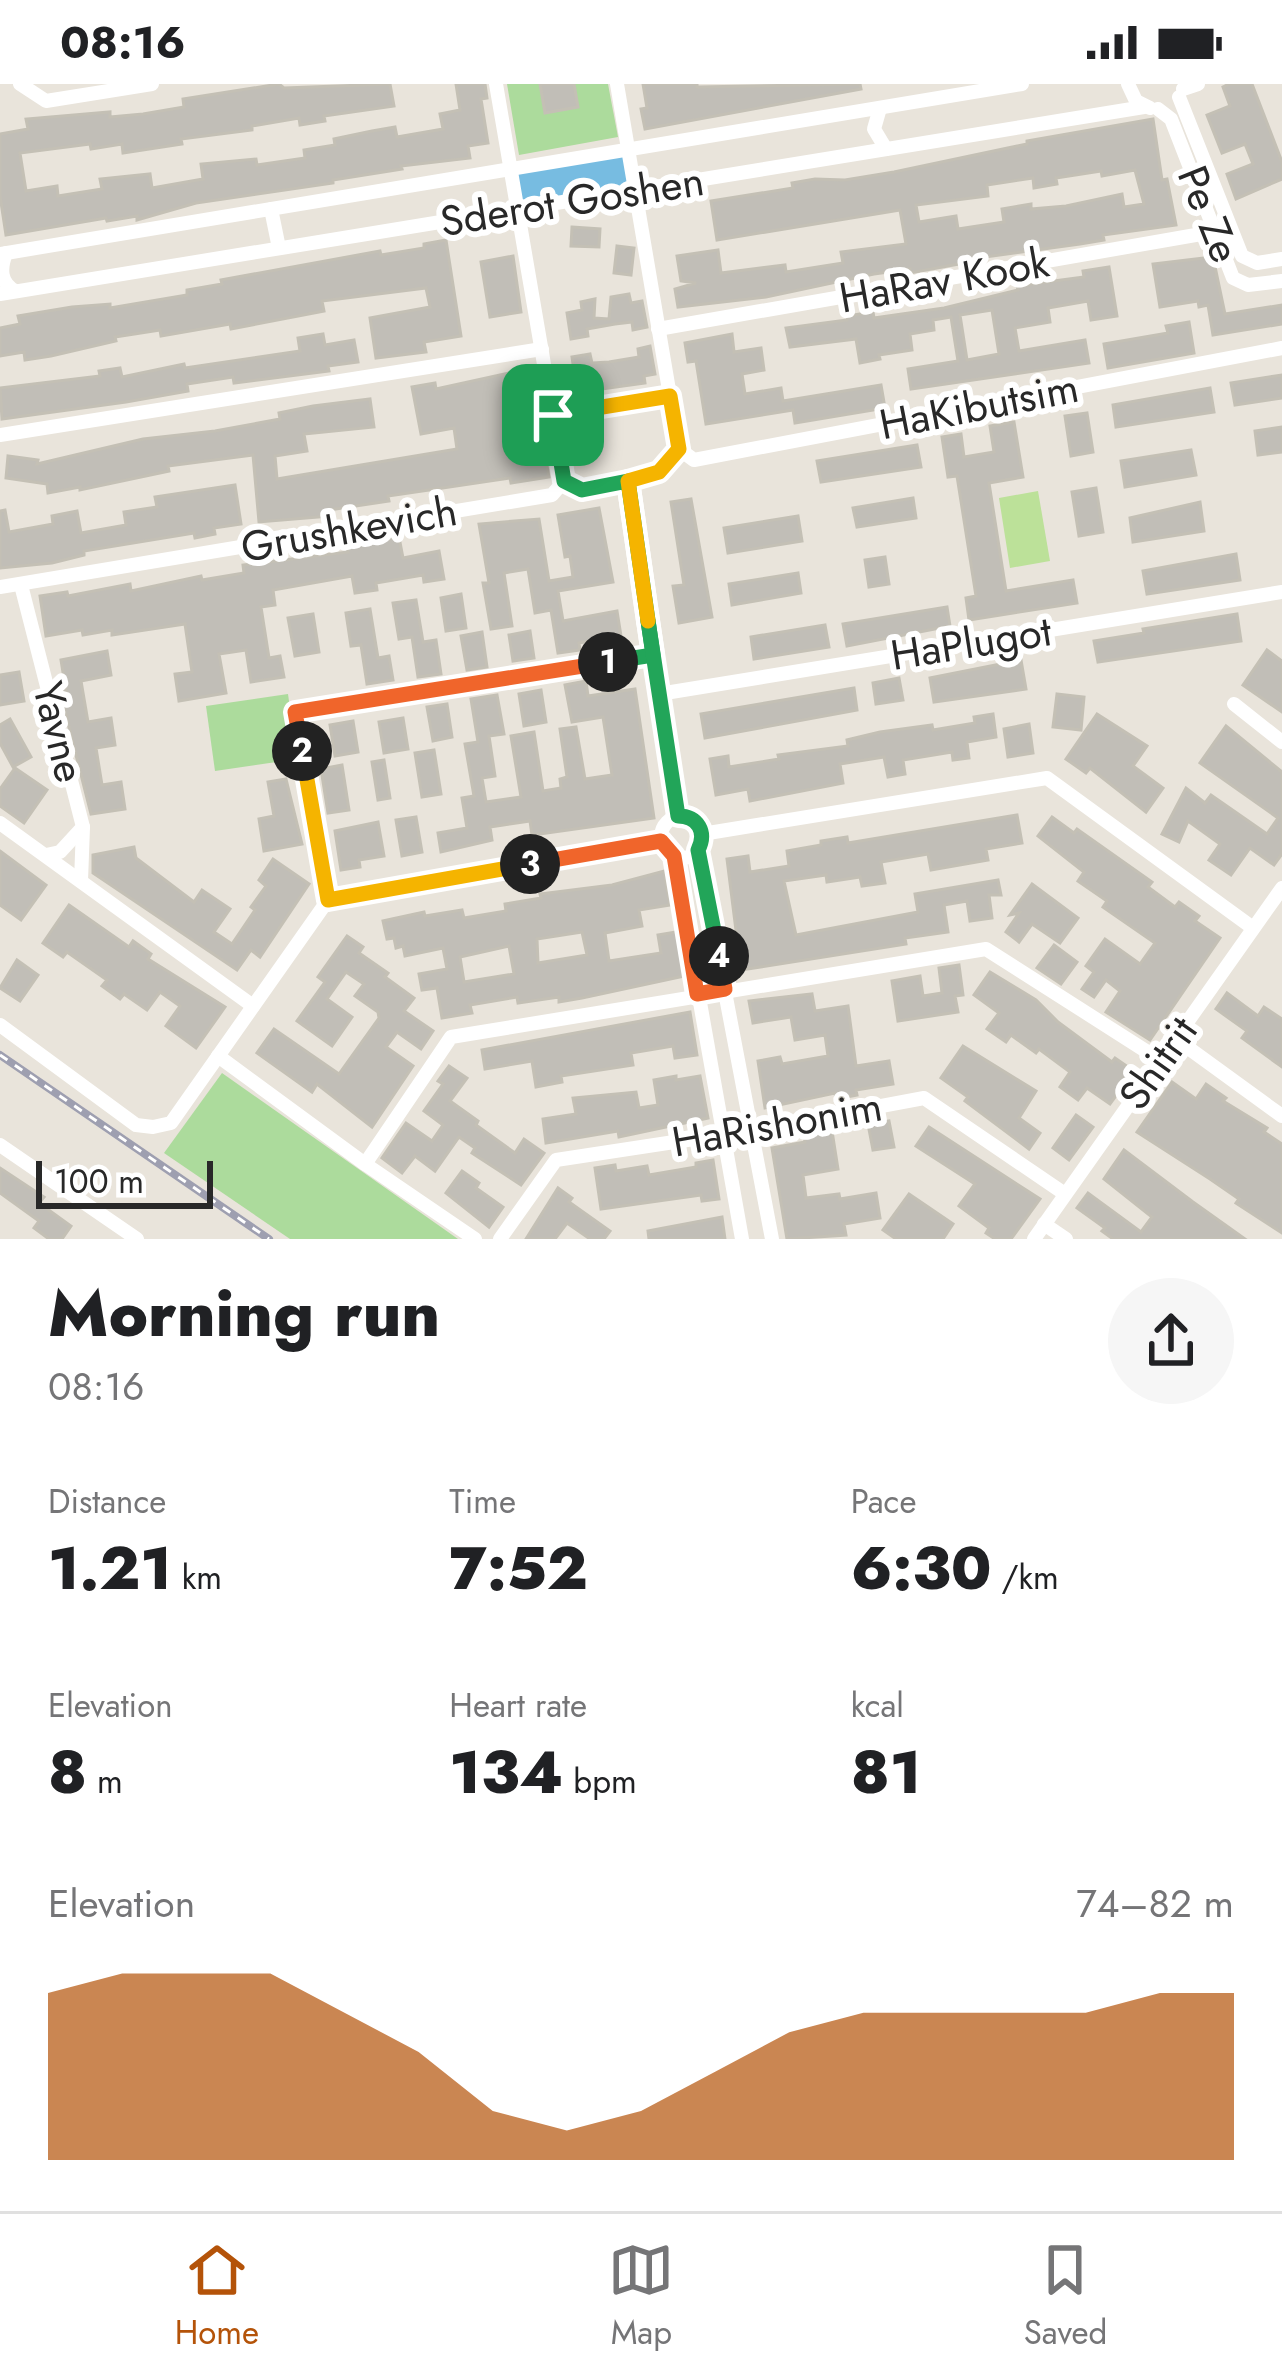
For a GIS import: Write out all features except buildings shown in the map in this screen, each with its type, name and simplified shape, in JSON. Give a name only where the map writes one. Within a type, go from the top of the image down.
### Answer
[{"type":"street","points":[[20,84],[46,101],[152,84]]},
{"type":"street","points":[[496,84],[564,481]]},
{"type":"street","points":[[617,84],[679,449]]},
{"type":"street","name":"Sderot Goshen","points":[[3,254],[1022,84]]},
{"type":"street","name":"Pe Ze","points":[[1128,84],[1131,93],[1171,118],[1222,231],[1246,260],[1282,259]]},
{"type":"street","points":[[1151,108],[1170,105],[1186,88]]},
{"type":"street","name":"Pe Ze","points":[[1186,88],[1233,278],[1248,285],[1282,281]]},
{"type":"street","points":[[880,108],[874,129],[886,149]]},
{"type":"street","name":"Sderot Goshen","points":[[8,293],[1151,108]]},
{"type":"street","points":[[271,209],[279,248]]},
{"type":"street","name":"HaRav Kook","points":[[658,329],[1222,231]]},
{"type":"street","points":[[3,254],[0,274],[8,293]]},
{"type":"street","name":"HaKibutsim","points":[[679,449],[694,460],[1282,348]]},
{"type":"street","points":[[0,435],[542,349]]},
{"type":"street","points":[[553,415],[670,396]]},
{"type":"street","name":"Grushkevich","points":[[0,587],[552,495],[564,481],[582,490],[628,481],[659,472],[679,449]]},
{"type":"street","points":[[628,481],[678,816]]},
{"type":"street","name":"Yavne","points":[[21,584],[83,827],[81,881]]},
{"type":"street","name":"HaPlugot","points":[[659,694],[1282,592]]},
{"type":"street","points":[[328,900],[295,712],[653,655]]},
{"type":"street","points":[[1234,704],[1282,742]]},
{"type":"street","points":[[674,856],[687,857],[700,842],[1047,778],[1253,928]]},
{"type":"street","points":[[742,1239],[674,856],[661,841],[663,828],[678,816],[691,818],[700,842],[772,1239]]},
{"type":"street","points":[[0,823],[253,1006]]},
{"type":"street","points":[[46,855],[60,852],[83,827]]},
{"type":"street","points":[[0,1025],[136,1125],[171,1123],[328,900],[661,841]]},
{"type":"street","name":"Shitrit","points":[[1034,1239],[1282,888]]},
{"type":"street","points":[[365,1164],[451,1037],[986,949],[1160,1060]]},
{"type":"street","points":[[1176,1039],[1282,1115]]},
{"type":"street","points":[[218,1056],[476,1239]]},
{"type":"street","name":"HaRishonim","points":[[500,1239],[556,1160],[924,1098],[1065,1194]]},
{"type":"street","points":[[0,1145],[137,1239]]},
{"type":"street","points":[[1044,1224],[1066,1239]]},
{"type":"green space","points":[[507,84],[608,84],[618,137],[519,155]]},
{"type":"green space","points":[[1038,491],[1050,561],[1010,568],[999,498]]},
{"type":"green space","points":[[288,694],[297,759],[215,771],[206,706]]},
{"type":"green space","points":[[222,1073],[458,1239],[290,1239],[164,1153]]},
{"type":"water","points":[[625,153],[632,188],[521,206],[516,171]]},
{"type":"railway","points":[[0,1055],[269,1239]]},
{"type":"route","points":[[553,415],[564,481],[582,490],[628,481],[653,655],[295,712],[328,900],[661,841],[674,856],[697,994],[725,989],[698,850],[702,834],[691,818],[678,816],[628,481],[659,472],[679,449],[670,396],[553,415]]}]
